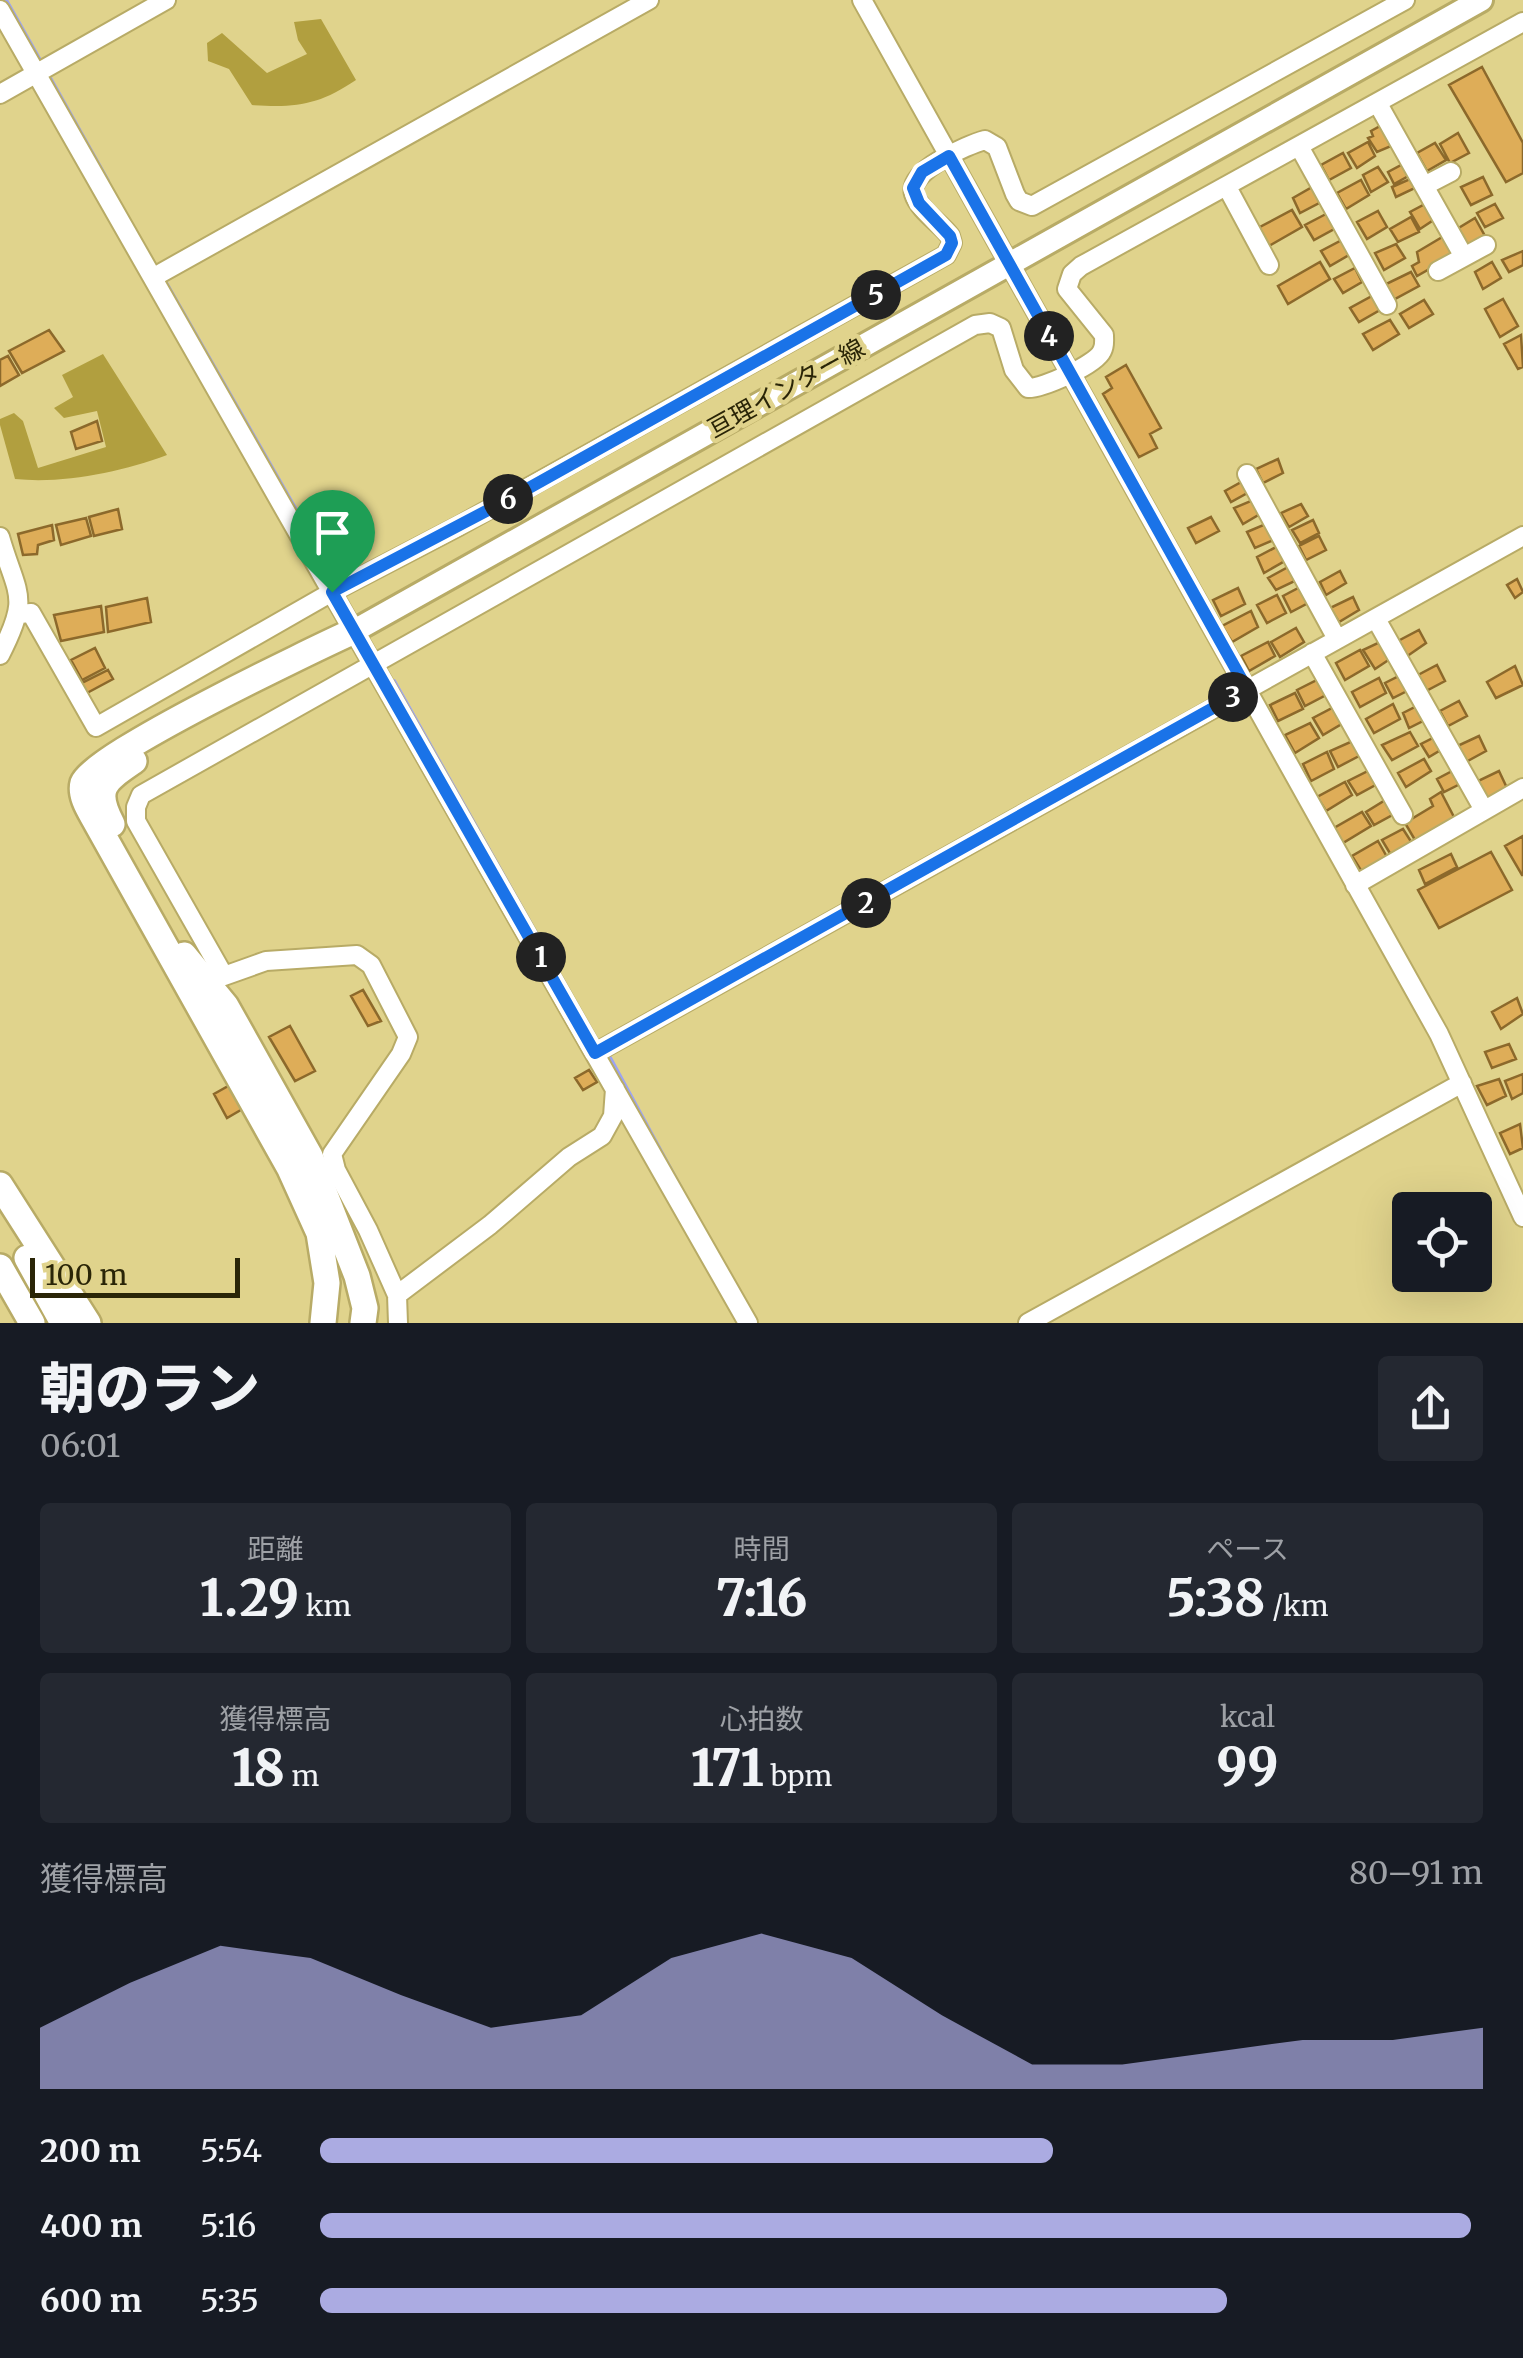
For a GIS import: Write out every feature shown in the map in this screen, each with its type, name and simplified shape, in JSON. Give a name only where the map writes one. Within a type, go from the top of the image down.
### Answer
[{"type":"highway","points":[[354,631],[97,766],[84,780],[82,795],[180,961],[290,1169],[357,1276],[360,1319]]},
{"type":"highway","points":[[0,1185],[88,1323]]},
{"type":"highway","points":[[0,1210],[63,1323]]},
{"type":"highway","points":[[324,1323],[327,1230]]},
{"type":"highway","points":[[0,1266],[32,1323]]},
{"type":"highway","points":[[0,1291],[17,1323]]},
{"type":"main road","name":"亘理インター線","points":[[354,631],[1481,0]]},
{"type":"street","points":[[0,94],[166,0]]},
{"type":"street","points":[[154,277],[650,0]]},
{"type":"street","points":[[862,0],[1438,1034],[1520,1205]]},
{"type":"street","points":[[20,614],[31,613],[96,727],[332,592],[476,517],[946,255],[952,243],[950,236],[919,203],[913,188],[922,172],[970,144],[991,142],[1002,154],[1019,200],[1032,206],[1405,0]]},
{"type":"street","points":[[0,10],[748,1323]]},
{"type":"street","points":[[398,1323],[397,1295],[336,1170],[332,1154],[401,1054],[408,1036],[371,964],[358,955],[266,961],[224,976],[136,821],[141,795],[976,325],[1001,328],[1014,370],[1028,388],[1044,386],[1070,373],[1101,354],[1104,341],[1100,327],[1067,290],[1072,274],[1523,22]]},
{"type":"street","points":[[1378,104],[1464,257]]},
{"type":"street","points":[[1300,148],[1387,305]]},
{"type":"street","points":[[1424,186],[1451,172]]},
{"type":"street","points":[[1227,188],[1270,265]]},
{"type":"street","points":[[1438,271],[1486,245]]},
{"type":"street","points":[[1247,474],[1338,639]]},
{"type":"street","points":[[595,1053],[1523,536]]},
{"type":"street","points":[[0,537],[20,592],[20,614],[0,656]]},
{"type":"street","points":[[1376,618],[1484,810]]},
{"type":"street","points":[[1312,653],[1403,816]]},
{"type":"street","points":[[1355,885],[1523,788]]},
{"type":"street","points":[[1028,1323],[1462,1083]]},
{"type":"street","points":[[397,1295],[569,1157],[602,1136],[613,1116],[615,1089]]},
{"type":"shaded area","points":[[321,19],[356,80],[318,100],[282,106],[252,105],[229,69],[208,61],[207,43],[222,33],[267,73],[307,54],[298,40],[294,22]]},
{"type":"shaded area","points":[[103,354],[167,455],[92,475],[15,479],[0,425],[0,419],[14,413],[23,421],[38,468],[106,447],[97,411],[64,418],[54,408],[73,397],[62,375]]},
{"type":"building","points":[[1482,67],[1523,143],[1523,173],[1506,182],[1449,85]]},
{"type":"building","points":[[1384,124],[1396,144],[1377,152],[1368,138],[1373,136],[1371,131]]},
{"type":"building","points":[[1458,133],[1469,153],[1450,163],[1440,144]]},
{"type":"building","points":[[1368,142],[1375,156],[1357,168],[1348,153]]},
{"type":"building","points":[[1435,143],[1446,160],[1427,171],[1417,153]]},
{"type":"building","points":[[1343,153],[1351,168],[1329,180],[1321,165]]},
{"type":"building","points":[[1405,163],[1412,174],[1394,184],[1388,172]]},
{"type":"building","points":[[1378,167],[1388,182],[1371,192],[1363,175]]},
{"type":"building","points":[[1483,177],[1492,195],[1471,205],[1461,187]]},
{"type":"building","points":[[1410,179],[1415,188],[1396,197],[1392,187]]},
{"type":"building","points":[[1361,180],[1369,195],[1346,209],[1337,193]]},
{"type":"building","points":[[1314,186],[1323,201],[1300,213],[1293,198]]},
{"type":"building","points":[[1427,203],[1435,219],[1420,229],[1410,212]]},
{"type":"building","points":[[1495,204],[1503,218],[1485,227],[1477,213]]},
{"type":"building","points":[[1292,210],[1302,227],[1269,246],[1258,228]]},
{"type":"building","points":[[1378,211],[1387,227],[1367,239],[1357,222]]},
{"type":"building","points":[[1326,214],[1336,228],[1314,240],[1305,225]]},
{"type":"building","points":[[1411,217],[1419,232],[1398,242],[1390,229]]},
{"type":"building","points":[[1475,218],[1485,236],[1466,246],[1457,229]]},
{"type":"building","points":[[1444,236],[1454,255],[1417,276],[1412,266],[1419,262],[1417,252]]},
{"type":"building","points":[[1342,240],[1349,255],[1330,266],[1321,251]]},
{"type":"building","points":[[1396,244],[1405,258],[1384,270],[1375,253]]},
{"type":"building","points":[[1523,251],[1523,265],[1509,272],[1502,260]]},
{"type":"building","points":[[1320,262],[1330,279],[1288,304],[1278,286]]},
{"type":"building","points":[[1492,262],[1501,278],[1483,289],[1475,272]]},
{"type":"building","points":[[1355,268],[1362,282],[1343,293],[1334,279]]},
{"type":"building","points":[[1411,272],[1419,286],[1393,300],[1384,285]]},
{"type":"building","points":[[1372,296],[1380,310],[1359,322],[1350,308]]},
{"type":"building","points":[[1503,299],[1518,326],[1500,337],[1485,309]]},
{"type":"building","points":[[1424,300],[1433,314],[1409,328],[1400,314]]},
{"type":"building","points":[[1390,320],[1399,334],[1373,350],[1363,334]]},
{"type":"building","points":[[49,330],[64,351],[22,373],[9,351]]},
{"type":"building","points":[[1521,335],[1523,367],[1518,369],[1504,344]]},
{"type":"building","points":[[8,356],[19,375],[0,386],[0,360]]},
{"type":"building","points":[[1126,365],[1161,428],[1150,434],[1157,448],[1139,457],[1103,394],[1112,388],[1106,377]]},
{"type":"building","points":[[97,421],[102,441],[76,449],[71,432]]},
{"type":"building","points":[[1278,459],[1283,473],[1263,483],[1256,469]]},
{"type":"building","points":[[1245,480],[1251,491],[1231,502],[1225,491]]},
{"type":"building","points":[[1253,500],[1260,514],[1243,524],[1234,508]]},
{"type":"building","points":[[1301,504],[1308,516],[1289,527],[1281,513]]},
{"type":"building","points":[[118,509],[122,529],[94,536],[89,517]]},
{"type":"building","points":[[1211,517],[1219,531],[1196,543],[1188,528]]},
{"type":"building","points":[[86,518],[91,536],[61,545],[56,525]]},
{"type":"building","points":[[1313,520],[1319,533],[1300,543],[1292,530]]},
{"type":"building","points":[[1268,523],[1276,539],[1255,548],[1247,532]]},
{"type":"building","points":[[52,525],[54,540],[38,545],[37,554],[23,555],[18,534]]},
{"type":"building","points":[[1319,536],[1326,550],[1306,560],[1299,546]]},
{"type":"building","points":[[1282,544],[1290,558],[1264,573],[1257,557]]},
{"type":"building","points":[[1290,566],[1297,580],[1276,590],[1268,578]]},
{"type":"building","points":[[1340,571],[1346,583],[1326,595],[1320,582]]},
{"type":"building","points":[[1517,579],[1523,592],[1515,598],[1507,585]]},
{"type":"building","points":[[1304,585],[1312,601],[1291,612],[1283,596]]},
{"type":"building","points":[[1238,588],[1245,604],[1221,616],[1213,600]]},
{"type":"building","points":[[1277,595],[1286,613],[1267,623],[1257,605]]},
{"type":"building","points":[[1353,597],[1359,610],[1339,622],[1330,608]]},
{"type":"building","points":[[147,598],[151,622],[108,632],[106,607]]},
{"type":"building","points":[[101,606],[104,632],[61,641],[54,615]]},
{"type":"building","points":[[1251,611],[1258,627],[1232,642],[1222,626]]},
{"type":"building","points":[[1296,628],[1304,642],[1280,657],[1271,642]]},
{"type":"building","points":[[1419,630],[1426,643],[1406,657],[1398,641]]},
{"type":"building","points":[[1382,641],[1393,657],[1375,669],[1363,650]]},
{"type":"building","points":[[1268,642],[1275,656],[1249,671],[1241,656]]},
{"type":"building","points":[[95,648],[105,668],[82,680],[71,660]]},
{"type":"building","points":[[1360,650],[1369,666],[1345,680],[1336,663]]},
{"type":"building","points":[[1437,665],[1445,681],[1426,691],[1418,675]]},
{"type":"building","points":[[1515,666],[1523,685],[1496,698],[1487,682]]},
{"type":"building","points":[[108,670],[113,679],[87,693],[80,684]]},
{"type":"building","points":[[1403,674],[1411,689],[1393,698],[1385,683]]},
{"type":"building","points":[[1379,678],[1386,693],[1360,707],[1352,692]]},
{"type":"building","points":[[1319,679],[1328,694],[1305,706],[1297,690]]},
{"type":"building","points":[[1295,693],[1303,709],[1278,721],[1270,705]]},
{"type":"building","points":[[1459,701],[1467,716],[1448,726],[1440,711]]},
{"type":"building","points":[[1393,704],[1400,719],[1374,733],[1366,719]]},
{"type":"building","points":[[1419,705],[1427,719],[1409,728],[1403,713]]},
{"type":"building","points":[[1336,706],[1345,722],[1323,735],[1313,718]]},
{"type":"building","points":[[1310,723],[1319,738],[1295,753],[1285,735]]},
{"type":"building","points":[[1410,732],[1418,746],[1392,760],[1382,745]]},
{"type":"building","points":[[1437,736],[1444,748],[1429,757],[1421,744]]},
{"type":"building","points":[[1479,736],[1486,751],[1464,763],[1453,748]]},
{"type":"building","points":[[1355,740],[1361,755],[1338,767],[1330,751]]},
{"type":"building","points":[[1327,752],[1334,769],[1311,781],[1303,764]]},
{"type":"building","points":[[1424,759],[1431,771],[1406,787],[1398,773]]},
{"type":"building","points":[[1374,768],[1381,782],[1357,795],[1348,781]]},
{"type":"building","points":[[1456,769],[1462,783],[1444,792],[1437,779]]},
{"type":"building","points":[[1499,771],[1507,788],[1488,799],[1478,781]]},
{"type":"building","points":[[1345,782],[1352,795],[1326,811],[1317,797]]},
{"type":"building","points":[[1441,792],[1455,819],[1415,840],[1405,823],[1433,806],[1430,799]]},
{"type":"building","points":[[1387,799],[1396,813],[1374,825],[1366,812]]},
{"type":"building","points":[[1362,812],[1371,826],[1343,843],[1334,828]]},
{"type":"building","points":[[1403,829],[1412,843],[1391,855],[1382,840]]},
{"type":"building","points":[[1523,836],[1523,875],[1522,875],[1505,846]]},
{"type":"building","points":[[1378,841],[1387,857],[1362,872],[1352,856]]},
{"type":"building","points":[[1491,852],[1512,890],[1439,928],[1418,890]]},
{"type":"building","points":[[1451,854],[1457,867],[1425,884],[1419,870]]},
{"type":"building","points":[[363,990],[381,1021],[368,1026],[351,996]]},
{"type":"building","points":[[1517,998],[1523,1014],[1501,1029],[1492,1012]]},
{"type":"building","points":[[290,1026],[315,1071],[295,1081],[269,1037]]},
{"type":"building","points":[[1509,1044],[1516,1059],[1492,1068],[1485,1052]]},
{"type":"building","points":[[269,1063],[282,1086],[227,1118],[214,1094]]},
{"type":"building","points":[[589,1070],[597,1082],[583,1090],[575,1078]]},
{"type":"building","points":[[1523,1074],[1523,1093],[1512,1099],[1505,1081]]},
{"type":"building","points":[[1499,1079],[1506,1096],[1487,1105],[1477,1086]]},
{"type":"building","points":[[1520,1124],[1523,1148],[1510,1154],[1500,1133]]},
{"type":"waterway","points":[[6,0],[41,62]]},
{"type":"waterway","points":[[49,76],[108,181]]},
{"type":"waterway","points":[[165,281],[330,569]]},
{"type":"waterway","points":[[394,681],[571,995]]},
{"type":"waterway","points":[[609,1056],[688,1201]]},
{"type":"route","points":[[949,156],[1247,689],[595,1053],[332,592],[511,498],[946,255],[952,243],[950,236],[919,203],[913,188],[922,172],[949,156]]}]
